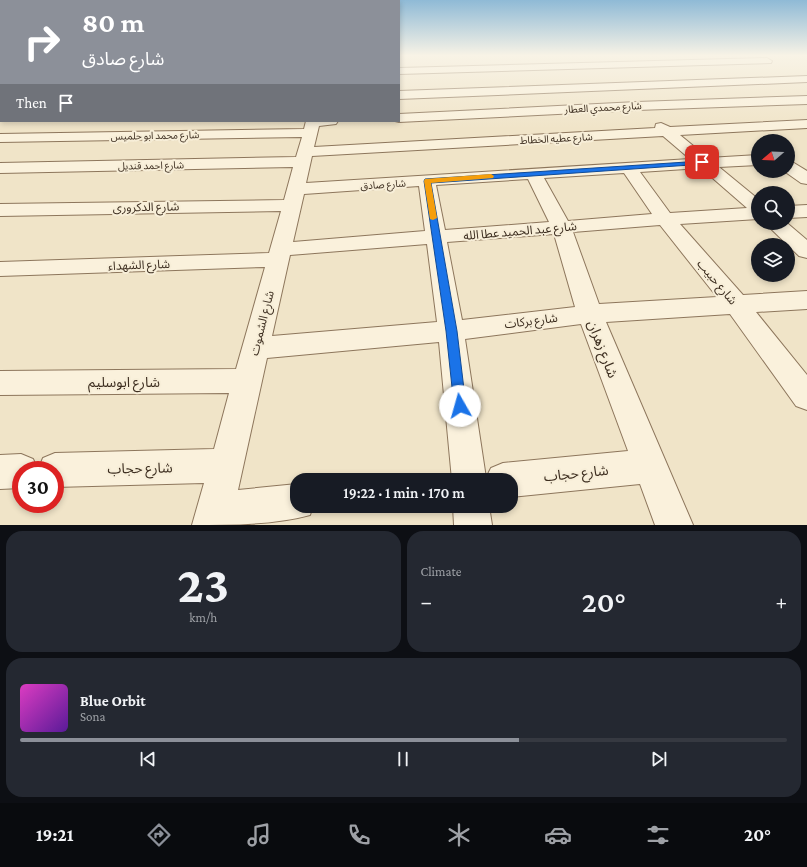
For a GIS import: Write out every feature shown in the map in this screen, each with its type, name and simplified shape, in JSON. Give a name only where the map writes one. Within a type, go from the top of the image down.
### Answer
[{"type":"street","points":[[606,80],[751,202]]},
{"type":"street","points":[[665,80],[751,140]]},
{"type":"street","points":[[400,95],[748,80]]},
{"type":"street","points":[[728,81],[807,124]]},
{"type":"street","name":"شارع محمدي العطار","points":[[400,118],[637,106],[807,100]]},
{"type":"street","name":"شارع عطيه الخطاط","points":[[312,135],[559,138],[807,124]]},
{"type":"street","name":"شارع محمد ابو حلميس","points":[[0,138],[312,135]]},
{"type":"street","name":"شارع احمد قنديل","points":[[0,168],[312,135]]},
{"type":"street","name":"شارع الشموت","points":[[213,518],[294,197],[312,135]]},
{"type":"street","points":[[0,157],[28,138]]},
{"type":"street","points":[[559,138],[577,161]]},
{"type":"street","name":"شارع صادق","points":[[294,197],[427,181],[532,173],[577,161],[628,167],[751,160]]},
{"type":"street","points":[[795,165],[807,179]]},
{"type":"street","name":"شارع حبيب","points":[[628,167],[665,219],[736,304],[807,397]]},
{"type":"street","name":"شارع زهران","points":[[532,173],[562,228],[590,314],[674,525]]},
{"type":"street","points":[[427,181],[451,331],[468,473]]},
{"type":"street","name":"شارع الدكرورى","points":[[0,210],[294,197]]},
{"type":"street","points":[[795,212],[807,211]]},
{"type":"street","name":"شارع عبد الحميد عطا الله","points":[[280,255],[436,238],[751,213]]},
{"type":"street","points":[[783,230],[807,251]]},
{"type":"street","name":"شارع الشهداء","points":[[0,270],[280,255]]},
{"type":"street","name":"شارع بركات","points":[[255,348],[451,331],[590,314],[807,300]]},
{"type":"street","name":"شارع ابوسليم","points":[[0,383],[247,381]]},
{"type":"street","name":"شارع حجاب","points":[[64,470],[225,466]]},
{"type":"street","name":"شارع حجاب","points":[[518,479],[650,466]]},
{"type":"street","points":[[0,472],[12,471]]},
{"type":"street","points":[[213,518],[290,503]]},
{"type":"street","points":[[472,513],[473,525]]},
{"type":"slow traffic","points":[[433,218],[427,181],[491,176]]},
{"type":"route","points":[[460,406],[451,331],[427,181],[702,162]]}]
